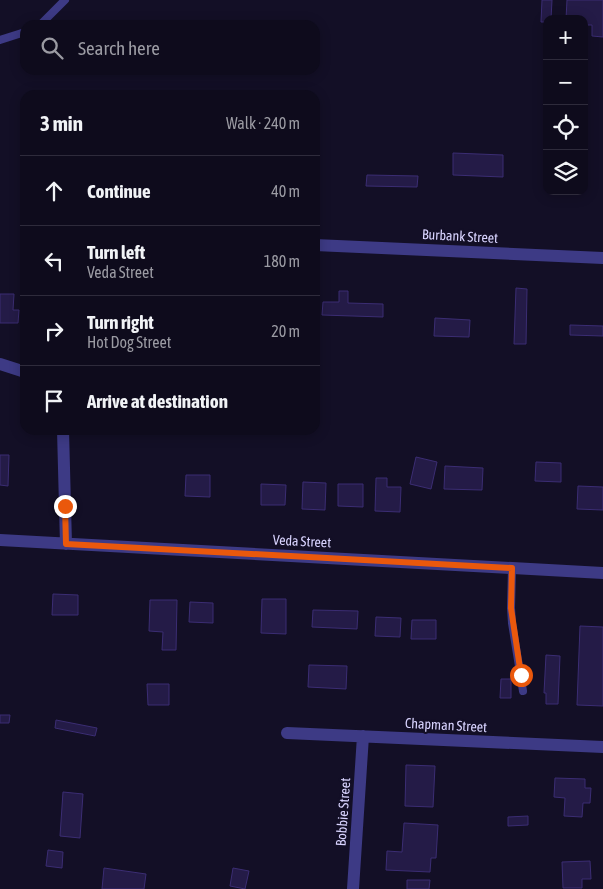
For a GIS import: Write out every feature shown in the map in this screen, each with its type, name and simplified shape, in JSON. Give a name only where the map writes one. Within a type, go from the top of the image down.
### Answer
[{"type":"street","name":"Burbank Street","points":[[320,245],[603,258]]},
{"type":"street","points":[[0,364],[20,370]]},
{"type":"street","points":[[63,435],[66,544]]},
{"type":"street","name":"Veda Street","points":[[0,540],[603,573]]},
{"type":"street","name":"Chapman Street","points":[[287,733],[603,748]]},
{"type":"street","name":"Bobbie Street","points":[[353,889],[363,736]]},
{"type":"lane","points":[[45,20],[65,0]]},
{"type":"lane","points":[[0,40],[20,34]]},
{"type":"lane","points":[[512,568],[512,616],[523,691]]},
{"type":"building","points":[[542,0],[552,0],[551,15],[543,15],[543,22],[541,22]]},
{"type":"building","points":[[567,0],[603,0],[603,37],[592,36],[592,25],[588,25],[588,15],[566,15]]},
{"type":"building","points":[[453,153],[503,155],[503,177],[453,175]]},
{"type":"building","points":[[367,175],[418,176],[417,187],[366,186]]},
{"type":"building","points":[[516,288],[527,289],[526,344],[514,344]]},
{"type":"building","points":[[339,291],[348,291],[348,303],[383,304],[383,317],[322,315],[323,302],[339,302]]},
{"type":"building","points":[[0,294],[14,294],[13,310],[19,310],[18,323],[0,323]]},
{"type":"building","points":[[435,318],[470,320],[469,337],[434,336]]},
{"type":"building","points":[[570,325],[603,326],[603,336],[570,335]]},
{"type":"building","points":[[0,455],[9,455],[8,486],[0,485]]},
{"type":"building","points":[[416,457],[437,462],[431,489],[410,484]]},
{"type":"building","points":[[536,462],[561,463],[561,482],[535,481]]},
{"type":"building","points":[[445,466],[483,468],[482,490],[444,489]]},
{"type":"building","points":[[186,475],[210,475],[210,497],[185,496]]},
{"type":"building","points":[[376,478],[387,478],[387,487],[401,487],[400,512],[375,511]]},
{"type":"building","points":[[303,482],[326,483],[325,510],[302,509]]},
{"type":"building","points":[[261,484],[286,485],[285,505],[261,505]]},
{"type":"building","points":[[338,484],[363,484],[363,507],[338,506]]},
{"type":"building","points":[[578,486],[603,487],[603,510],[577,509]]},
{"type":"building","points":[[53,594],[78,595],[78,615],[52,615]]},
{"type":"building","points":[[262,599],[286,599],[286,634],[261,633]]},
{"type":"building","points":[[150,600],[177,600],[176,650],[162,650],[163,632],[149,631]]},
{"type":"building","points":[[190,602],[213,603],[213,623],[189,622]]},
{"type":"building","points":[[313,610],[358,611],[357,629],[312,627]]},
{"type":"building","points":[[376,617],[401,618],[400,637],[375,636]]},
{"type":"building","points":[[412,620],[436,620],[436,639],[411,639]]},
{"type":"building","points":[[580,626],[603,627],[603,706],[577,705]]},
{"type":"building","points":[[546,655],[560,656],[558,704],[546,704],[546,693],[544,693]]},
{"type":"building","points":[[309,665],[347,666],[346,689],[308,687]]},
{"type":"building","points":[[501,679],[511,679],[511,698],[500,698]]},
{"type":"building","points":[[147,684],[169,684],[169,705],[148,705]]},
{"type":"building","points":[[0,715],[10,715],[9,723],[0,723]]},
{"type":"building","points":[[56,720],[97,728],[95,736],[55,728]]},
{"type":"building","points":[[406,765],[435,766],[433,807],[405,806]]},
{"type":"building","points":[[555,778],[585,779],[585,788],[591,788],[590,803],[583,803],[582,817],[564,816],[565,798],[554,797]]},
{"type":"building","points":[[63,792],[83,794],[80,838],[60,836]]},
{"type":"building","points":[[528,816],[528,825],[508,826],[508,817]]},
{"type":"building","points":[[404,823],[438,825],[436,858],[431,858],[430,872],[386,870],[387,851],[402,852]]},
{"type":"building","points":[[48,850],[63,852],[62,868],[46,866]]},
{"type":"building","points":[[590,861],[591,879],[582,879],[582,888],[563,888],[562,862]]},
{"type":"building","points":[[104,868],[146,874],[144,889],[102,889]]},
{"type":"building","points":[[233,868],[249,871],[245,889],[230,886]]},
{"type":"building","points":[[407,880],[430,880],[429,889],[407,889]]},
{"type":"route","points":[[65,506],[66,544],[512,568],[512,623],[521,675]]}]
